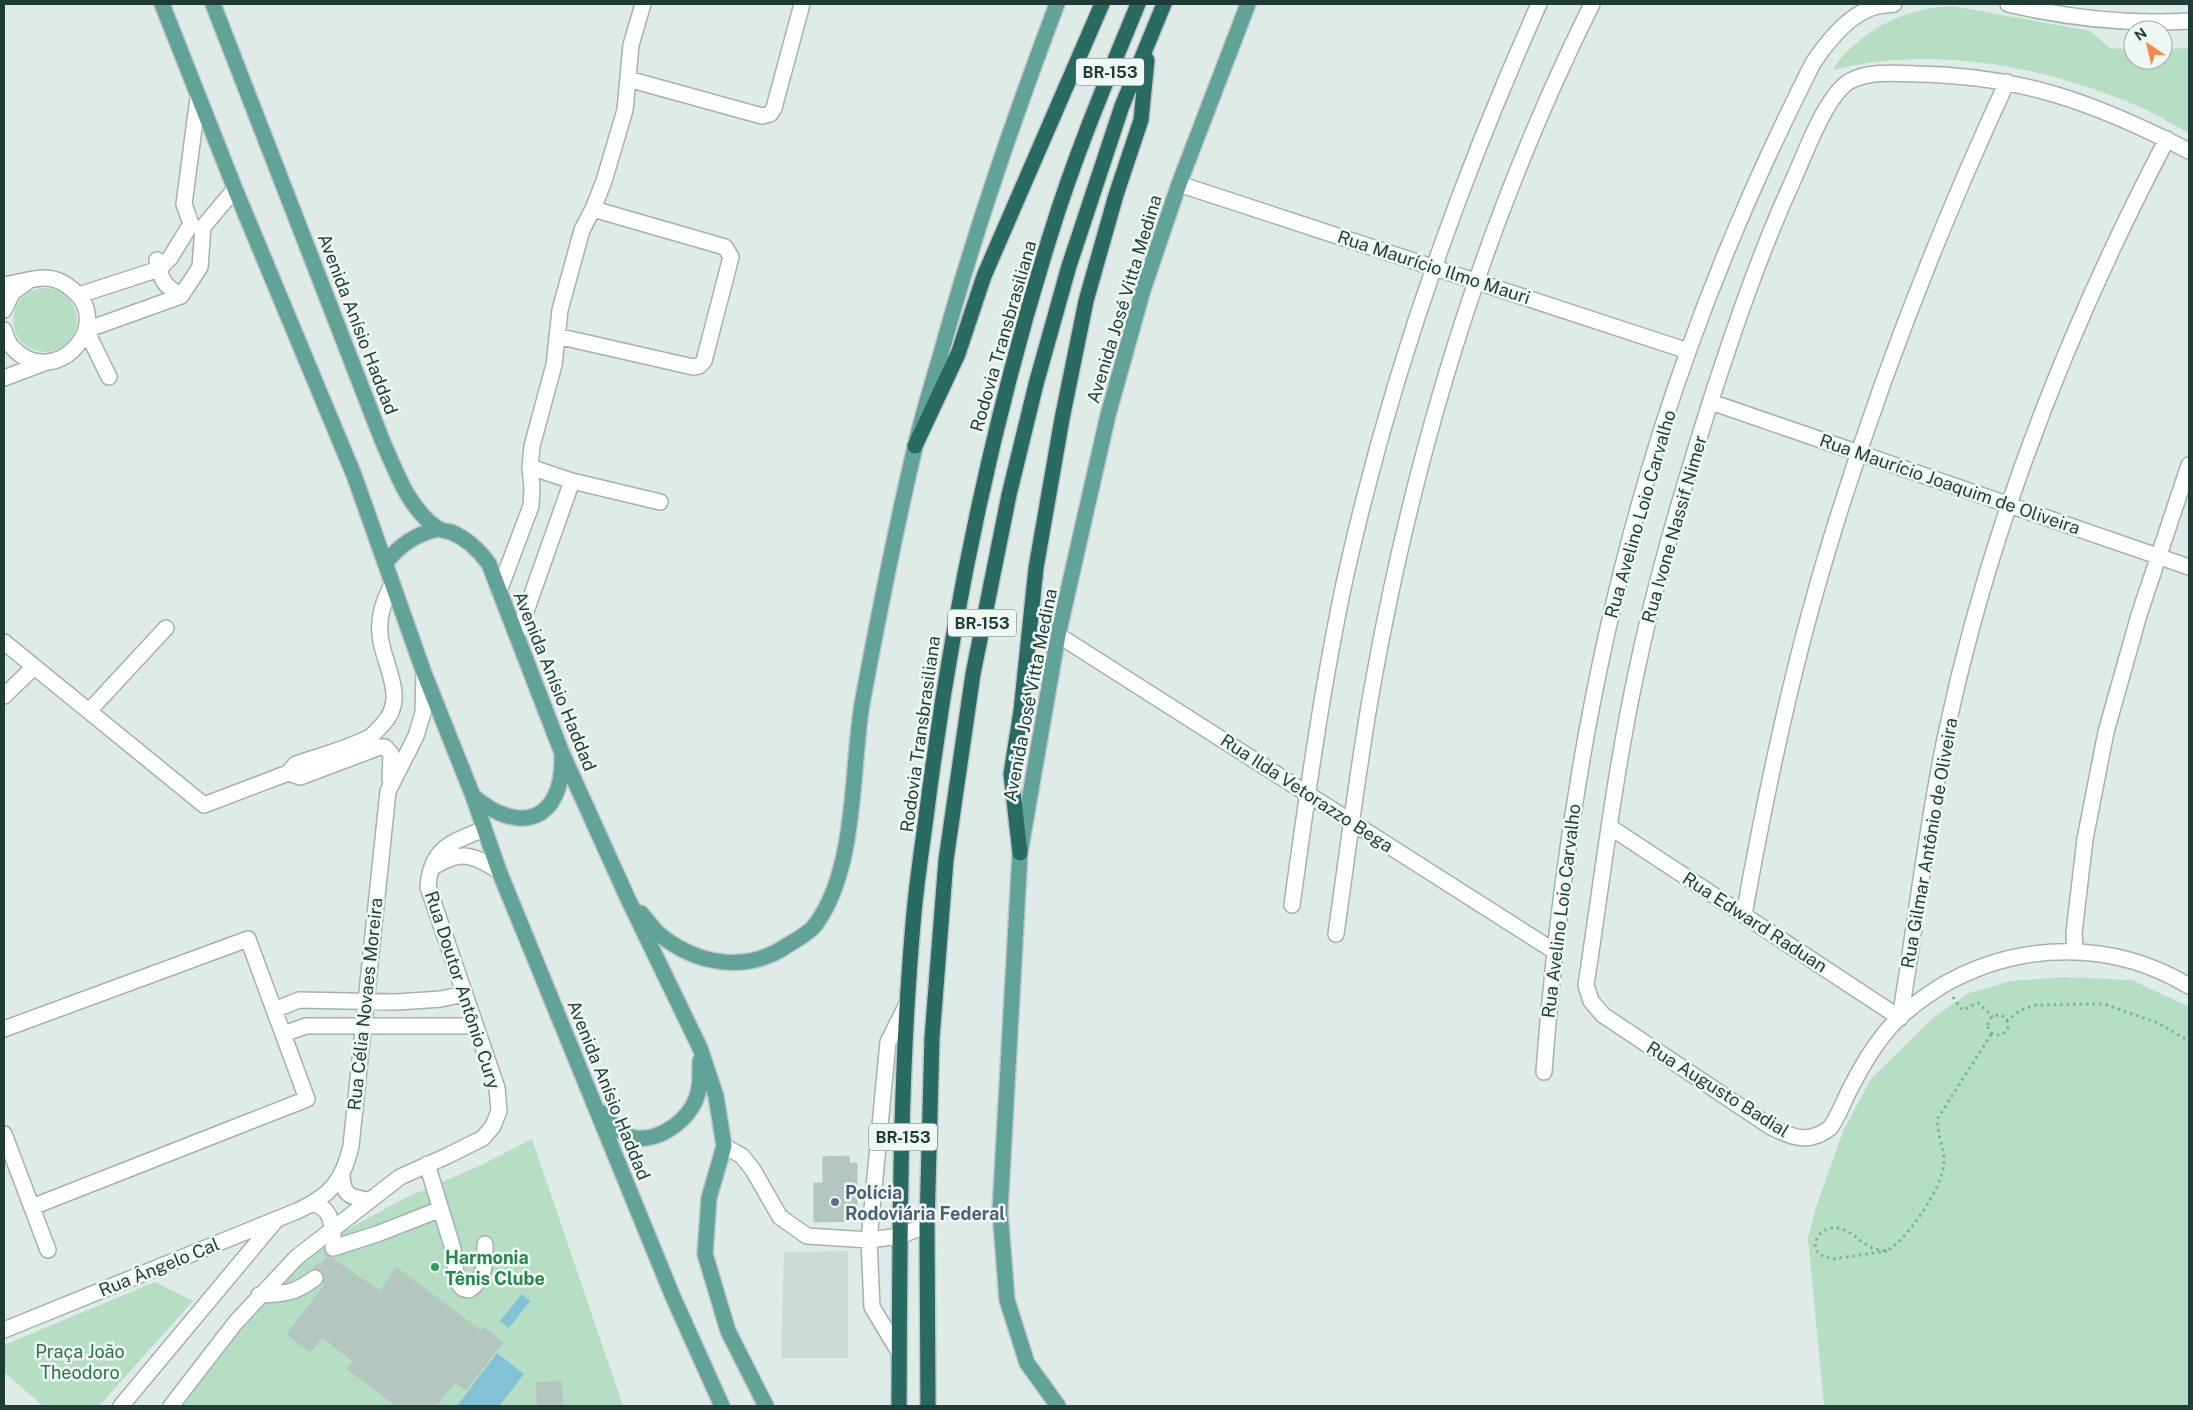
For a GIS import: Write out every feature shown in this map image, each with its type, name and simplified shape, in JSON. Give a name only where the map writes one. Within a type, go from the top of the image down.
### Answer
[{"type":"highway","points":[[915,446],[958,354],[984,276],[1102,4]]},
{"type":"highway","name":"Rodovia Transbrasiliana","points":[[899,1406],[900,1236],[907,1004],[913,920],[939,713],[967,556],[992,443],[1052,230],[1113,63],[1138,4]]},
{"type":"highway","name":"BR-153","points":[[928,1406],[927,1225],[932,1038],[946,860],[973,674],[988,593],[1036,384],[1069,266],[1122,106],[1164,4]]},
{"type":"highway","points":[[1020,853],[1011,774],[1021,711],[1036,568],[1062,418],[1086,301],[1116,195],[1140,120],[1149,41]]},
{"type":"main road","name":"Avenida Anísio Haddad","points":[[162,4],[235,189],[354,476],[424,673],[473,796],[499,871],[673,1297],[722,1406]]},
{"type":"main road","name":"Avenida Anísio Haddad","points":[[213,4],[382,440],[411,501],[438,529],[460,536],[480,552],[489,564],[518,634],[562,753],[628,899],[700,1048],[716,1096],[724,1146],[709,1198],[705,1254],[728,1331],[766,1406]]},
{"type":"main road","points":[[628,899],[663,938],[692,955],[724,964],[750,962],[777,953],[814,927],[830,898],[840,871],[846,843],[862,707],[915,446],[965,265],[1023,94],[1057,4]]},
{"type":"main road","name":"Avenida José Vitta Medina","points":[[1058,1406],[1027,1363],[1007,1300],[1000,1211],[1020,853],[1058,636],[1108,416],[1143,290],[1179,184],[1248,4]]},
{"type":"main road","points":[[386,563],[419,534],[438,529]]},
{"type":"main road","points":[[484,829],[534,816],[545,809],[553,801],[560,783],[562,753]]},
{"type":"main road","points":[[473,796],[502,816],[519,820]]},
{"type":"main road","points":[[592,1100],[614,1128],[636,1138],[656,1135],[676,1125],[692,1107],[700,1086],[700,1048]]},
{"type":"street","points":[[500,591],[532,506],[530,467],[532,446],[554,365],[560,310],[582,230],[604,181],[624,110],[632,45],[643,4]]},
{"type":"street","points":[[628,79],[762,116],[770,114],[774,108],[802,4]]},
{"type":"street","points":[[1292,905],[1307,793],[1331,649],[1360,516],[1383,426],[1433,267],[1487,125],[1539,4]]},
{"type":"street","points":[[1336,934],[1372,685],[1400,550],[1435,415],[1478,282],[1531,140],[1592,4]]},
{"type":"street","name":"Rua Avelino Loio Carvalho","points":[[1544,1072],[1554,951],[1566,852],[1596,682],[1637,515],[1688,351],[1736,227],[1813,63],[1836,34],[1853,19],[1874,6],[1894,4]]},
{"type":"street","points":[[2008,4],[2085,19],[2126,22],[2189,21]]},
{"type":"street","name":"Rua Ivone Nassif Nimer","points":[[1591,1001],[1586,985],[1626,727],[1651,605],[1676,511],[1744,300],[1785,197],[1834,95],[1848,82],[1867,75],[1902,74],[1972,77],[2007,82]]},
{"type":"street","points":[[1744,915],[1761,822],[1803,638],[1828,548],[1858,452],[1882,381],[1941,230],[2007,82],[2049,92],[2089,105],[2136,124],[2189,151]]},
{"type":"street","points":[[151,267],[172,240],[181,220],[198,98]]},
{"type":"street","name":"Rua Gilmar Antônio de Oliveira","points":[[1900,1018],[1928,829],[1946,733],[1982,591],[2008,504],[2070,340],[2130,210],[2167,139]]},
{"type":"street","name":"Rua Maurício Ilmo Mauri","points":[[1179,184],[1688,351]]},
{"type":"street","points":[[75,292],[151,267],[170,258],[197,225],[235,189]]},
{"type":"street","points":[[86,326],[180,292],[200,267],[197,225],[184,204]]},
{"type":"street","points":[[557,336],[693,367],[699,366],[704,361],[731,257],[729,250],[725,247],[593,209]]},
{"type":"street","points":[[151,267],[161,280],[180,292]]},
{"type":"street","points":[[4,285],[46,278],[64,282],[75,292],[86,311],[86,326],[78,347],[63,359],[44,363],[4,378]]},
{"type":"street","points":[[4,310],[12,294],[27,282]]},
{"type":"street","points":[[86,326],[109,377]]},
{"type":"street","points":[[4,330],[11,346],[26,358],[44,363]]},
{"type":"street","name":"Rua Maurício Joaquim de Oliveira","points":[[1711,402],[2189,567]]},
{"type":"street","points":[[2075,951],[2074,933],[2083,858],[2104,741],[2121,673],[2189,464]]},
{"type":"street","points":[[530,467],[572,481],[660,502]]},
{"type":"street","points":[[518,634],[572,481]]},
{"type":"street","points":[[4,642],[204,805],[288,773],[300,777],[333,758],[372,743],[386,721],[395,700],[394,686],[380,636],[379,618],[383,603],[392,584]]},
{"type":"street","points":[[88,711],[166,628]]},
{"type":"street","name":"Rua Ilda Vetorazzo Bega","points":[[1058,636],[1554,951]]},
{"type":"street","points":[[4,696],[34,667]]},
{"type":"street","name":"Rua Célia Novaes Moreira","points":[[388,792],[416,736],[422,713],[424,673]]},
{"type":"street","name":"Rua Célia Novaes Moreira","points":[[314,1204],[330,1191],[342,1175],[347,1164],[350,1146],[391,754],[385,747],[372,743]]},
{"type":"street","name":"Rua Edward Raduan","points":[[1610,827],[1900,1018]]},
{"type":"street","points":[[429,869],[437,854],[447,846],[484,829]]},
{"type":"street","points":[[429,869],[445,859],[457,855],[470,855],[499,871]]},
{"type":"street","name":"Rua Doutor Antônio Cury","points":[[171,1406],[214,1348],[297,1256],[400,1177],[483,1138],[493,1126],[499,1111],[497,1088],[428,887],[429,869]]},
{"type":"street","points":[[4,1029],[248,939],[307,1099],[32,1206]]},
{"type":"street","name":"Rua Augusto Badial","points":[[1591,1001],[1603,1015],[1771,1127],[1795,1138],[1805,1139],[1822,1134],[1830,1128],[1860,1069],[1886,1031],[1920,999],[1975,969],[1999,960],[2024,954],[2075,951],[2127,958],[2152,967],[2189,986]]},
{"type":"street","points":[[274,1010],[299,1000],[397,1002],[441,999],[464,994]]},
{"type":"street","points":[[900,1352],[872,1307],[870,1240],[888,1042],[907,1004]]},
{"type":"street","points":[[283,1034],[306,1026],[476,1026]]},
{"type":"street","points":[[4,1134],[48,1250]]},
{"type":"street","points":[[724,1146],[742,1156],[754,1170],[780,1217],[807,1236],[870,1240],[900,1236],[927,1225]]},
{"type":"street","points":[[428,1164],[453,1249],[457,1280],[462,1288],[470,1290],[477,1285],[484,1270],[485,1244]]},
{"type":"street","points":[[342,1175],[342,1186],[345,1192],[352,1197],[368,1200]]},
{"type":"street","points":[[314,1204],[327,1210],[332,1228],[332,1252],[441,1209]]},
{"type":"street","name":"Rua Ângelo Cal","points":[[4,1330],[314,1204]]},
{"type":"street","points":[[121,1406],[278,1218]]},
{"type":"street","points":[[260,1295],[289,1293],[303,1288],[316,1278]]},
{"type":"path","points":[[1945,984],[1962,1010],[1978,1002],[1992,1017]]},
{"type":"path","points":[[2006,1021],[2021,1010],[2036,1005],[2104,1004],[2158,1023],[2189,1041]]},
{"type":"path","points":[[1999,1016],[2006,1021],[2007,1028],[2004,1033],[1998,1035],[1992,1033],[1988,1026],[1992,1017],[1999,1016]]},
{"type":"path","points":[[1887,1251],[1870,1247],[1850,1232],[1835,1227],[1819,1235],[1815,1248],[1820,1255],[1833,1259],[1887,1251],[1908,1233],[1932,1195],[1943,1173],[1944,1160],[1937,1126],[1938,1118],[1992,1033]]},
{"type":"shaded area","points":[[848,1251],[848,1358],[781,1358],[784,1252]]},
{"type":"green space","points":[[1952,6],[2090,31],[2110,48],[2123,49],[2123,70],[2173,70],[2173,49],[2189,48],[2189,133],[2151,112],[2128,102],[2057,78],[2020,69],[1945,59],[1907,59],[1833,70],[1848,51],[1879,27],[1903,16],[1933,8]]},
{"type":"green space","points":[[45,288],[63,294],[71,302],[77,320],[71,338],[63,346],[45,352],[27,346],[19,338],[13,320],[19,302],[27,294]]},
{"type":"green space","points":[[2064,977],[2132,980],[2189,1007],[2189,1406],[1824,1406],[1808,1238],[1816,1207],[1844,1129],[1871,1079],[1934,1017],[1969,993],[2011,981]]},
{"type":"green space","name":"Harmonia Tênis Clube","points":[[532,1139],[623,1406],[179,1406],[259,1302],[326,1241],[405,1198],[477,1167]]},
{"type":"green space","name":"Praça João Theodoro","points":[[155,1282],[193,1301],[99,1406],[43,1406],[4,1372],[4,1345]]},
{"type":"water","points":[[522,1294],[530,1301],[509,1328],[500,1321]]},
{"type":"water","points":[[497,1353],[524,1374],[499,1406],[457,1406]]},
{"type":"building","name":"Polícia Rodoviária Federal","points":[[849,1156],[849,1163],[857,1163],[857,1221],[814,1222],[814,1183],[823,1183],[823,1157]]},
{"type":"building","points":[[328,1256],[380,1291],[397,1268],[481,1331],[483,1327],[503,1342],[466,1390],[455,1382],[436,1406],[397,1406],[347,1369],[353,1361],[322,1337],[310,1352],[287,1334],[325,1285],[322,1283],[323,1273],[317,1269]]},
{"type":"building","points":[[561,1381],[563,1406],[538,1406],[536,1383]]},
{"type":"tunnel","points":[[315,1278],[331,1257]]},
{"type":"place","name":"Polícia Rodoviária Federal","points":[[835,1202]]},
{"type":"place","name":"Harmonia Tênis Clube","points":[[435,1267]]}]
